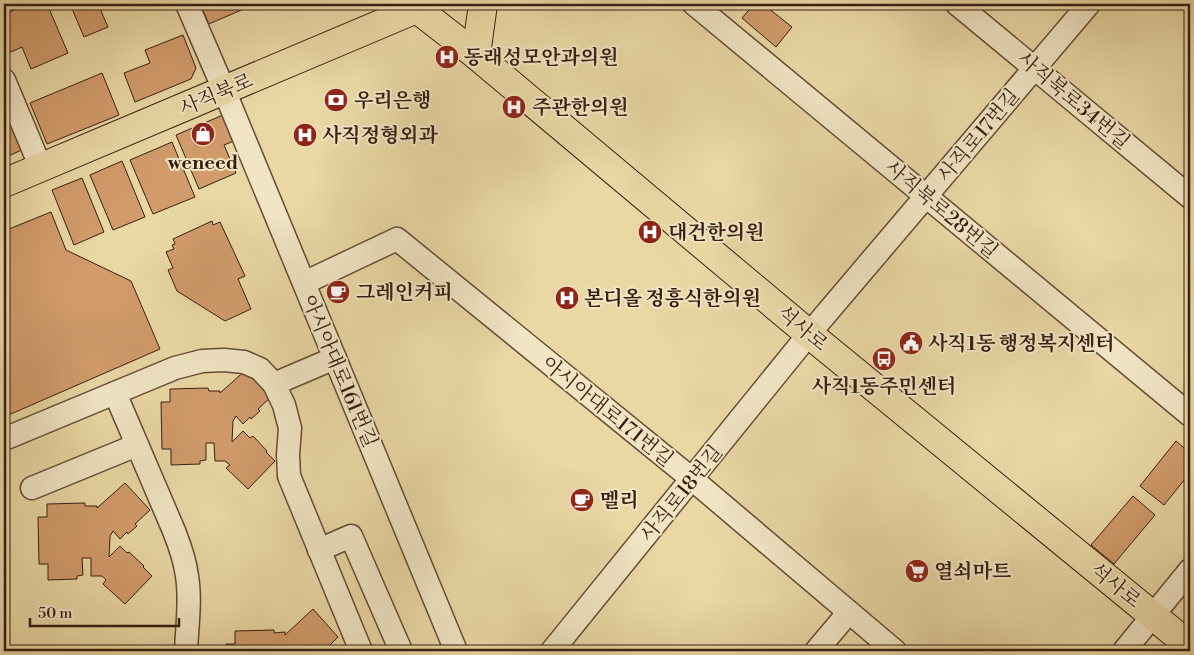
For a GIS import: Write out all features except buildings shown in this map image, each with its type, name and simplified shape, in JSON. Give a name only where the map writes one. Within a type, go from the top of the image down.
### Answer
[{"type":"main road","points":[[476,55],[483,4]]},
{"type":"main road","name":"사직북로","points":[[4,183],[419,5]]},
{"type":"main road","name":"석사로","points":[[419,5],[809,334],[1190,646]]},
{"type":"street","name":"아시아대로161번길","points":[[187,4],[456,651]]},
{"type":"street","name":"사직북로28번길","points":[[694,4],[1190,415]]},
{"type":"street","name":"사직북로34번길","points":[[958,4],[1190,197]]},
{"type":"street","name":"사직로17번길","points":[[809,334],[1089,4]]},
{"type":"street","points":[[4,80],[41,168]]},
{"type":"street","name":"아시아대로171번길","points":[[304,283],[397,239],[692,479],[895,651]]},
{"type":"street","name":"사직로18번길","points":[[552,651],[809,334]]},
{"type":"street","points":[[274,384],[335,358]]},
{"type":"street","points":[[4,439],[175,368],[202,361],[224,360],[244,362],[260,369],[274,384],[284,405],[290,428],[288,476],[361,651]]},
{"type":"street","points":[[115,393],[182,553],[188,577],[186,651]]},
{"type":"street","points":[[32,488],[137,445]]},
{"type":"street","points":[[319,550],[351,536],[401,651]]},
{"type":"street","points":[[1124,651],[1190,570]]},
{"type":"street","points":[[816,651],[849,612]]},
{"type":"place","name":"동래성모안과의원","points":[[447,57]]},
{"type":"place","name":"우리은행","points":[[336,100]]},
{"type":"place","name":"주관한의원","points":[[514,107]]},
{"type":"place","name":"weneed","points":[[203,134]]},
{"type":"place","name":"사직정형외과","points":[[305,135]]},
{"type":"place","name":"대건한의원","points":[[650,232]]},
{"type":"place","name":"그레인커피","points":[[338,292]]},
{"type":"place","name":"본디올 정흥식한의원","points":[[567,298]]},
{"type":"place","name":"사직1동 행정복지센터","points":[[911,343]]},
{"type":"place","name":"사직1동주민센터","points":[[884,359]]},
{"type":"place","name":"멜리","points":[[582,500]]},
{"type":"place","name":"열쇠마트","points":[[917,571]]}]
